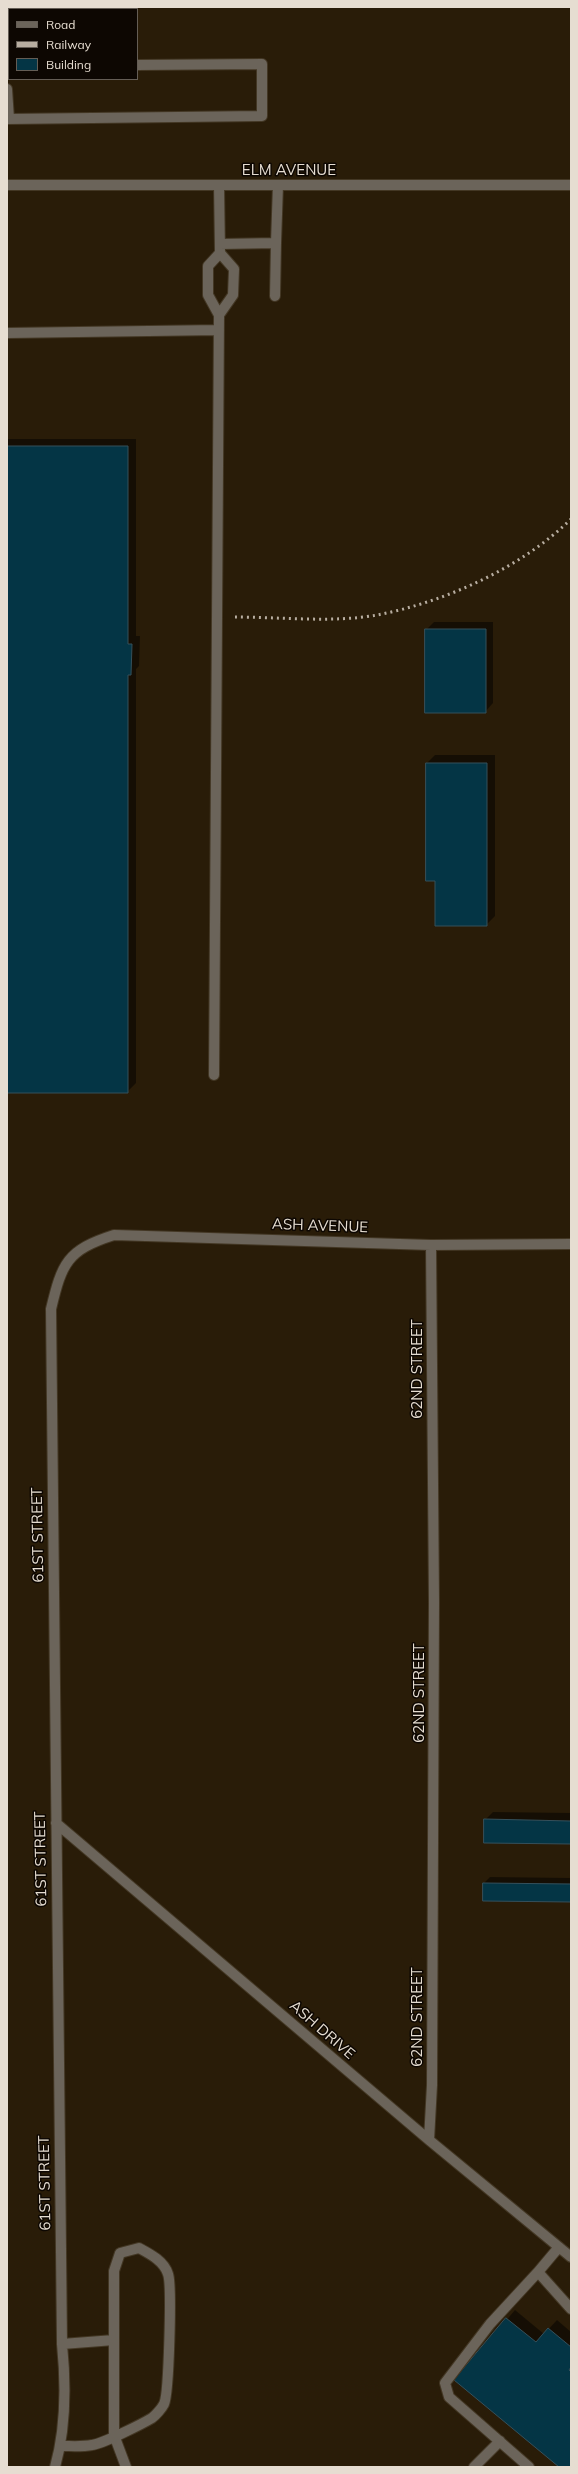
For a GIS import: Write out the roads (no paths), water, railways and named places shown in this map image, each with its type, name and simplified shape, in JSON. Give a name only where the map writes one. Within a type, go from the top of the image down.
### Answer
[{"type":"street","points":[[7,89],[8,119],[262,116],[262,64],[138,65]]},
{"type":"street","name":"ELM AVENUE","points":[[7,185],[571,185]]},
{"type":"street","points":[[219,185],[220,248],[234,269],[233,295],[219,315]]},
{"type":"street","points":[[275,296],[278,185]]},
{"type":"street","points":[[220,248],[276,243]]},
{"type":"street","points":[[214,1075],[219,315],[208,295],[208,266],[220,248]]},
{"type":"street","points":[[7,333],[219,330]]},
{"type":"street","name":"ASH AVENUE","points":[[72,1255],[92,1242],[114,1235],[431,1245],[571,1244]]},
{"type":"street","name":"62ND STREET","points":[[429,2140],[432,2085],[434,1626],[431,1245]]},
{"type":"street","name":"61ST STREET","points":[[55,2467],[61,2446],[65,2378],[62,2344],[51,1309],[59,1276],[72,1255]]},
{"type":"street","name":"ASH DRIVE","points":[[56,1823],[429,2140],[571,2257]]},
{"type":"street","points":[[529,2467],[449,2397],[445,2383],[490,2324],[559,2247]]},
{"type":"street","points":[[61,2446],[91,2446],[114,2435],[153,2417],[164,2404],[167,2372],[168,2273],[158,2259],[139,2248],[120,2253],[114,2271],[114,2435],[126,2467]]},
{"type":"street","points":[[538,2272],[571,2309]]},
{"type":"street","points":[[62,2344],[114,2340]]},
{"type":"street","points":[[474,2467],[500,2441]]},
{"type":"railway","points":[[235,617],[343,619],[377,615],[403,609],[455,592],[506,567],[551,537],[571,519]]}]
